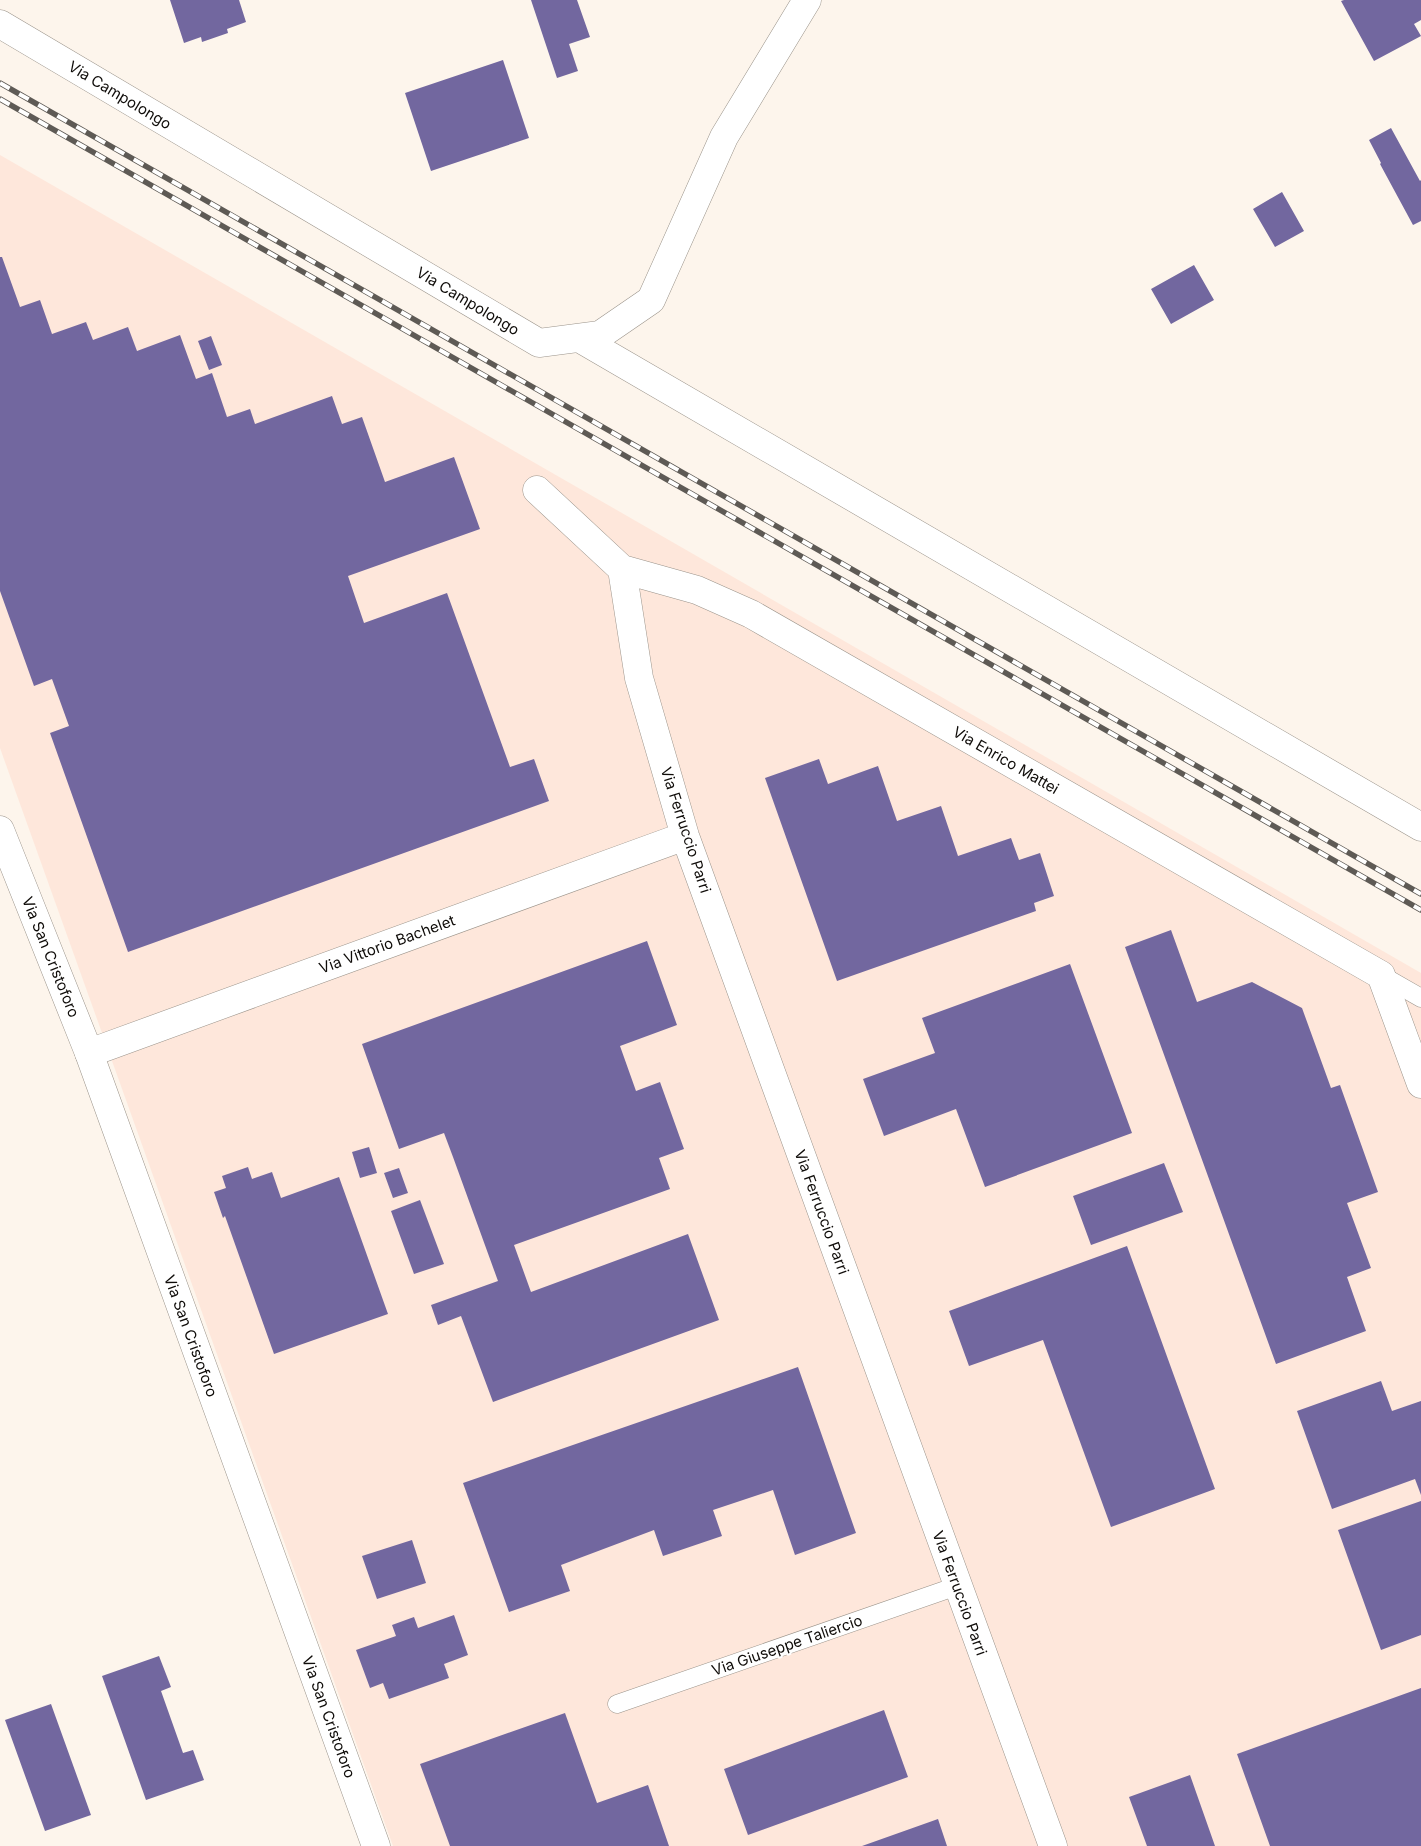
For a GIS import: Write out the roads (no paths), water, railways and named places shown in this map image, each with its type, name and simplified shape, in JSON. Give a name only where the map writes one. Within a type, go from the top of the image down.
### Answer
[{"type":"street","name":"Via Campolongo","points":[[0,24],[539,343],[600,335],[651,300],[724,137],[807,0]]},
{"type":"street","points":[[579,338],[1421,827]]},
{"type":"street","name":"Via Enrico Mattei","points":[[537,490],[622,569],[697,590],[751,614],[1381,975]]},
{"type":"street","name":"Via Ferruccio Parri","points":[[622,569],[639,678],[686,836],[1053,1846]]},
{"type":"street","name":"Via San Cristoforo","points":[[0,830],[89,1053],[376,1846]]},
{"type":"street","name":"Via Vittorio Bachelet","points":[[89,1053],[686,836]]},
{"type":"street","points":[[1381,975],[1421,1084]]},
{"type":"lane","points":[[1381,975],[1421,998]]},
{"type":"lane","name":"Via Giuseppe Taliercio","points":[[617,1704],[957,1586]]},
{"type":"railway","points":[[0,83],[1421,894]]},
{"type":"railway","points":[[0,99],[1421,910]]}]
